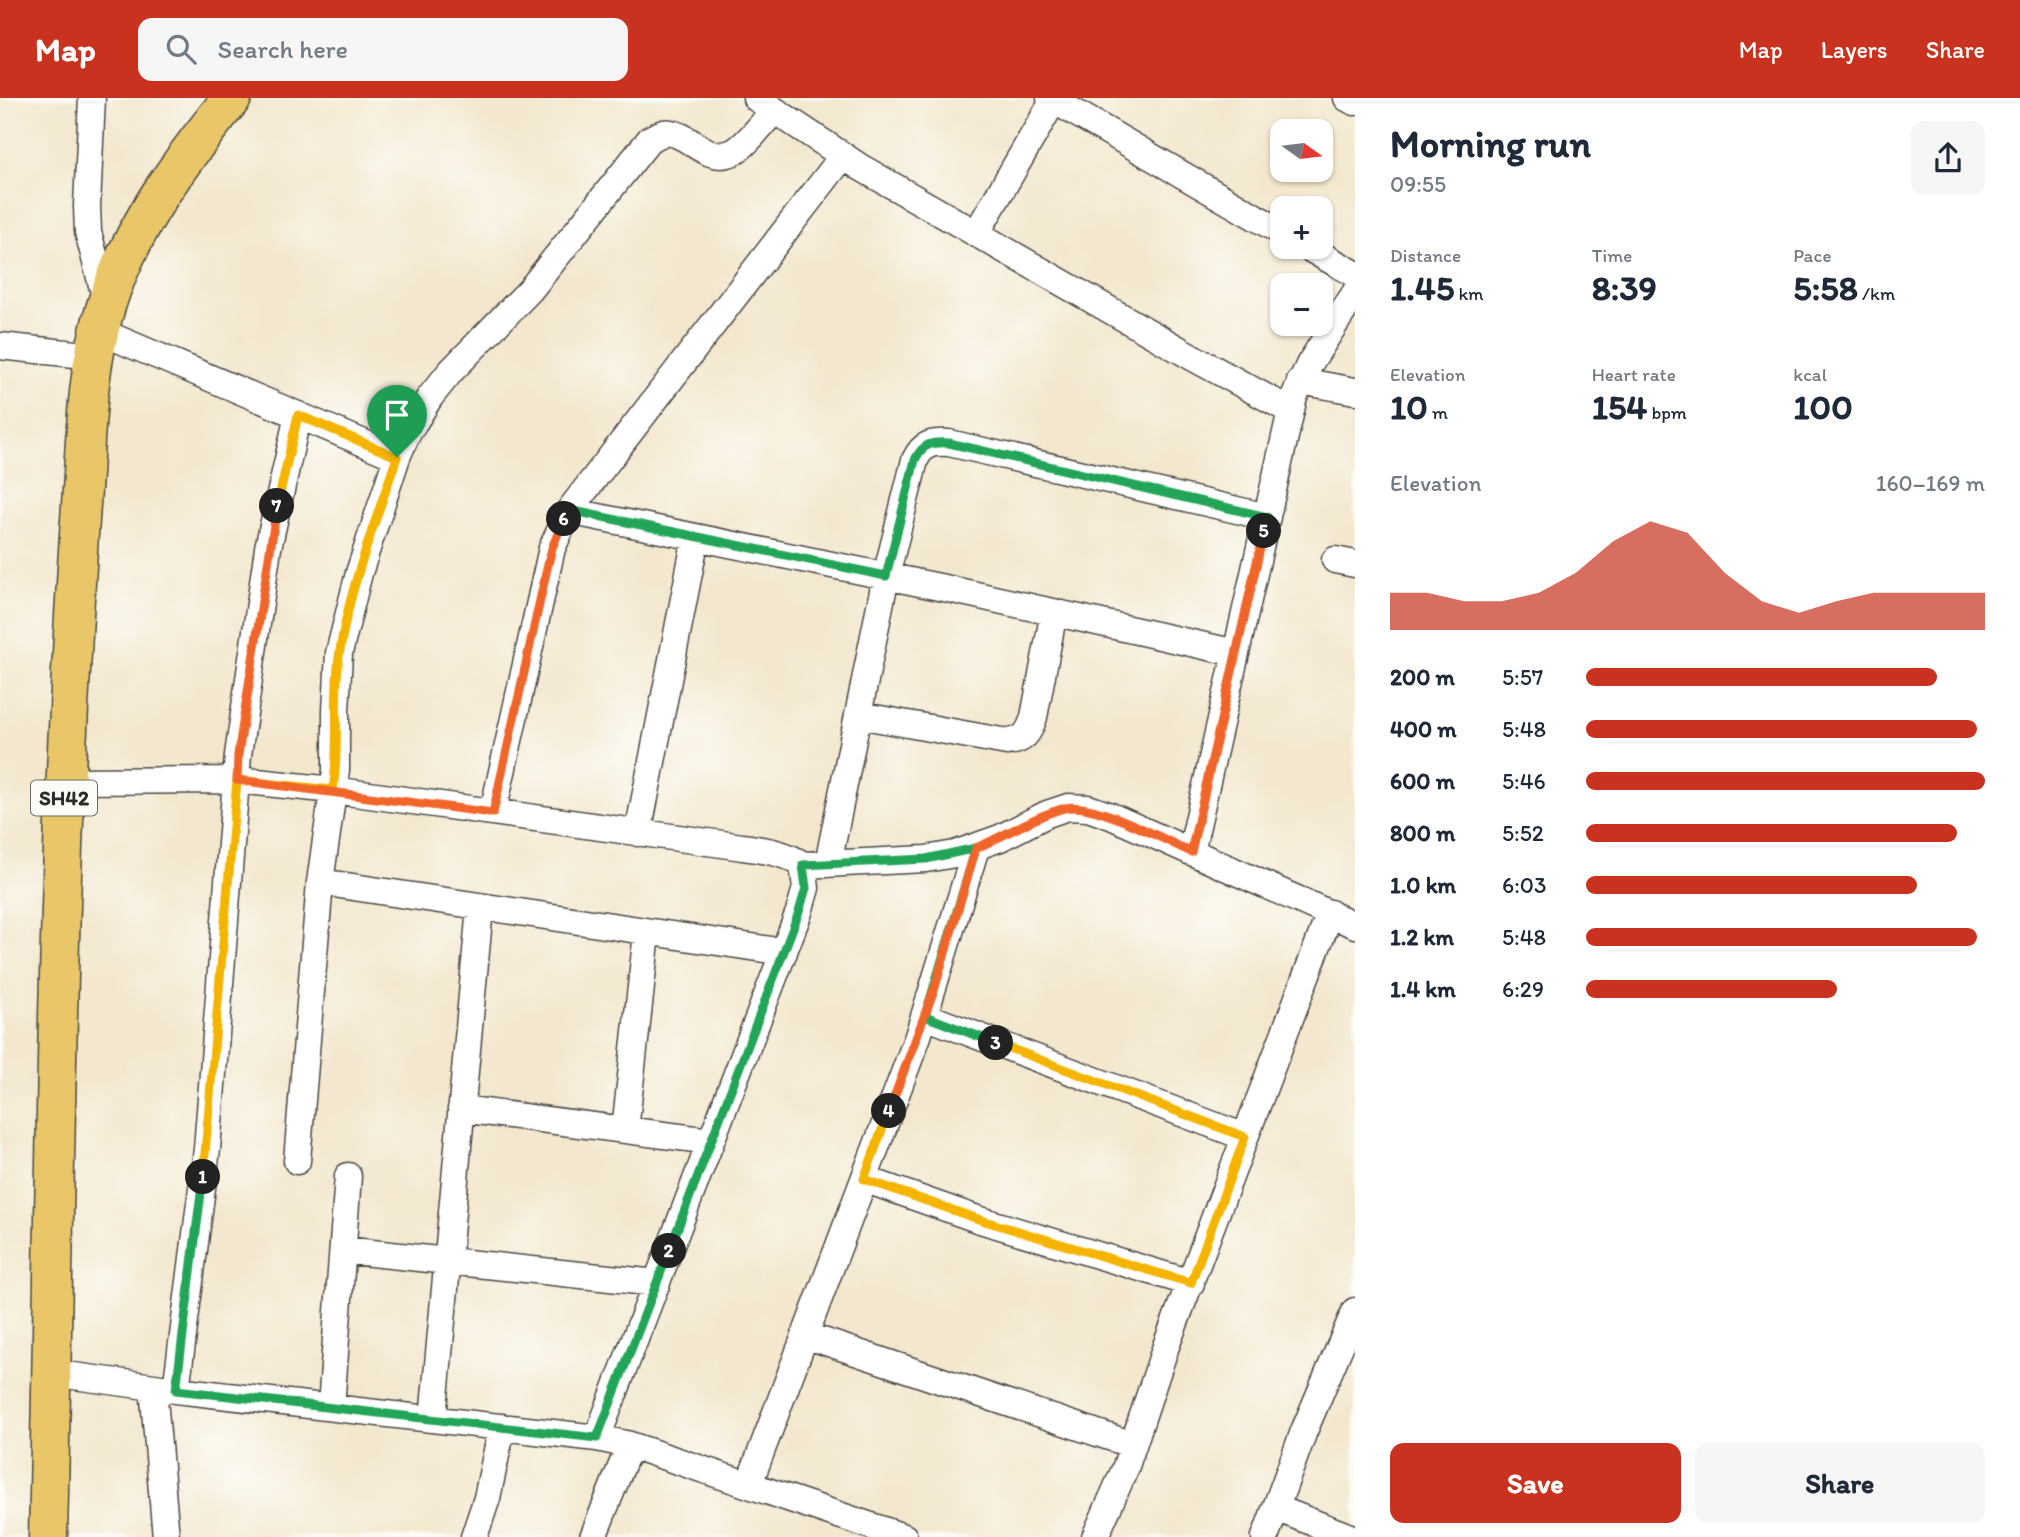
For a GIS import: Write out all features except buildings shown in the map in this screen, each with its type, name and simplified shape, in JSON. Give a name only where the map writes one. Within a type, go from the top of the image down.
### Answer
[{"type":"main road","name":"SH42","points":[[48,1537],[65,781],[86,430],[100,330],[120,269],[147,215],[198,140],[232,98]]},
{"type":"street","points":[[92,98],[87,206],[100,330]]},
{"type":"street","points":[[1347,98],[1355,102]]},
{"type":"street","points":[[976,234],[1053,99],[1270,225]]},
{"type":"street","points":[[297,1161],[320,882],[336,770],[335,711],[340,653],[359,573],[397,457],[407,434],[430,397],[451,371],[530,290],[650,139],[662,133],[672,133],[699,149],[719,154],[731,153],[741,146],[765,104],[844,156],[976,234],[1291,411]]},
{"type":"street","points":[[493,813],[552,548],[569,510],[844,156]]},
{"type":"street","points":[[1328,259],[1355,274]]},
{"type":"street","points":[[1191,852],[1291,411],[1300,381],[1355,293]]},
{"type":"street","points":[[0,346],[100,330],[397,457]]},
{"type":"street","points":[[1300,381],[1355,391]]},
{"type":"street","points":[[166,1537],[164,1388],[207,1149],[238,755],[268,548],[298,415]]},
{"type":"street","points":[[597,1438],[816,864],[858,715],[886,576],[920,449],[936,442],[949,443],[1267,517]]},
{"type":"street","points":[[569,510],[1236,653]]},
{"type":"street","points":[[638,833],[696,537]]},
{"type":"street","points":[[858,715],[1007,742],[1018,741],[1025,737],[1034,717],[1054,612]]},
{"type":"street","points":[[65,781],[237,780],[333,790],[783,854],[816,864],[926,859],[976,848],[1047,814],[1068,807],[1088,808],[1355,925]]},
{"type":"street","points":[[748,1484],[925,1016],[976,848]]},
{"type":"street","points":[[320,882],[783,952]]},
{"type":"street","points":[[433,1419],[480,908]]},
{"type":"street","points":[[1095,1537],[1133,1445],[1166,1346],[1330,913]]},
{"type":"street","points":[[625,1130],[648,933]]},
{"type":"street","points":[[925,1016],[1245,1137]]},
{"type":"street","points":[[461,1109],[711,1141]]},
{"type":"street","points":[[331,1407],[348,1176]]},
{"type":"street","points":[[864,1179],[978,1219],[1191,1283]]},
{"type":"street","points":[[342,1250],[657,1283]]},
{"type":"street","points":[[1265,1537],[1304,1430],[1355,1311]]},
{"type":"street","points":[[805,1335],[1133,1445]]},
{"type":"street","points":[[52,1373],[597,1438],[748,1484],[904,1537]]},
{"type":"street","points":[[474,1537],[487,1498],[502,1427]]},
{"type":"street","points":[[593,1537],[630,1446]]},
{"type":"street","points":[[1276,1508],[1350,1537]]},
{"type":"route","points":[[397,457],[298,415],[268,548],[238,755],[237,780],[333,790],[493,813],[552,548],[569,510],[886,576],[915,460],[920,449],[936,442],[1267,517],[1191,852],[1111,816],[1088,808],[1068,807],[1047,814],[976,848],[955,917],[935,987],[864,1179],[978,1219],[1191,1283],[1245,1137],[925,1016],[935,987],[976,848],[926,859],[803,865],[806,888],[799,912],[597,1438],[176,1390],[207,1149],[237,780],[333,790],[336,770],[337,675],[345,626],[359,573],[397,457]]}]
